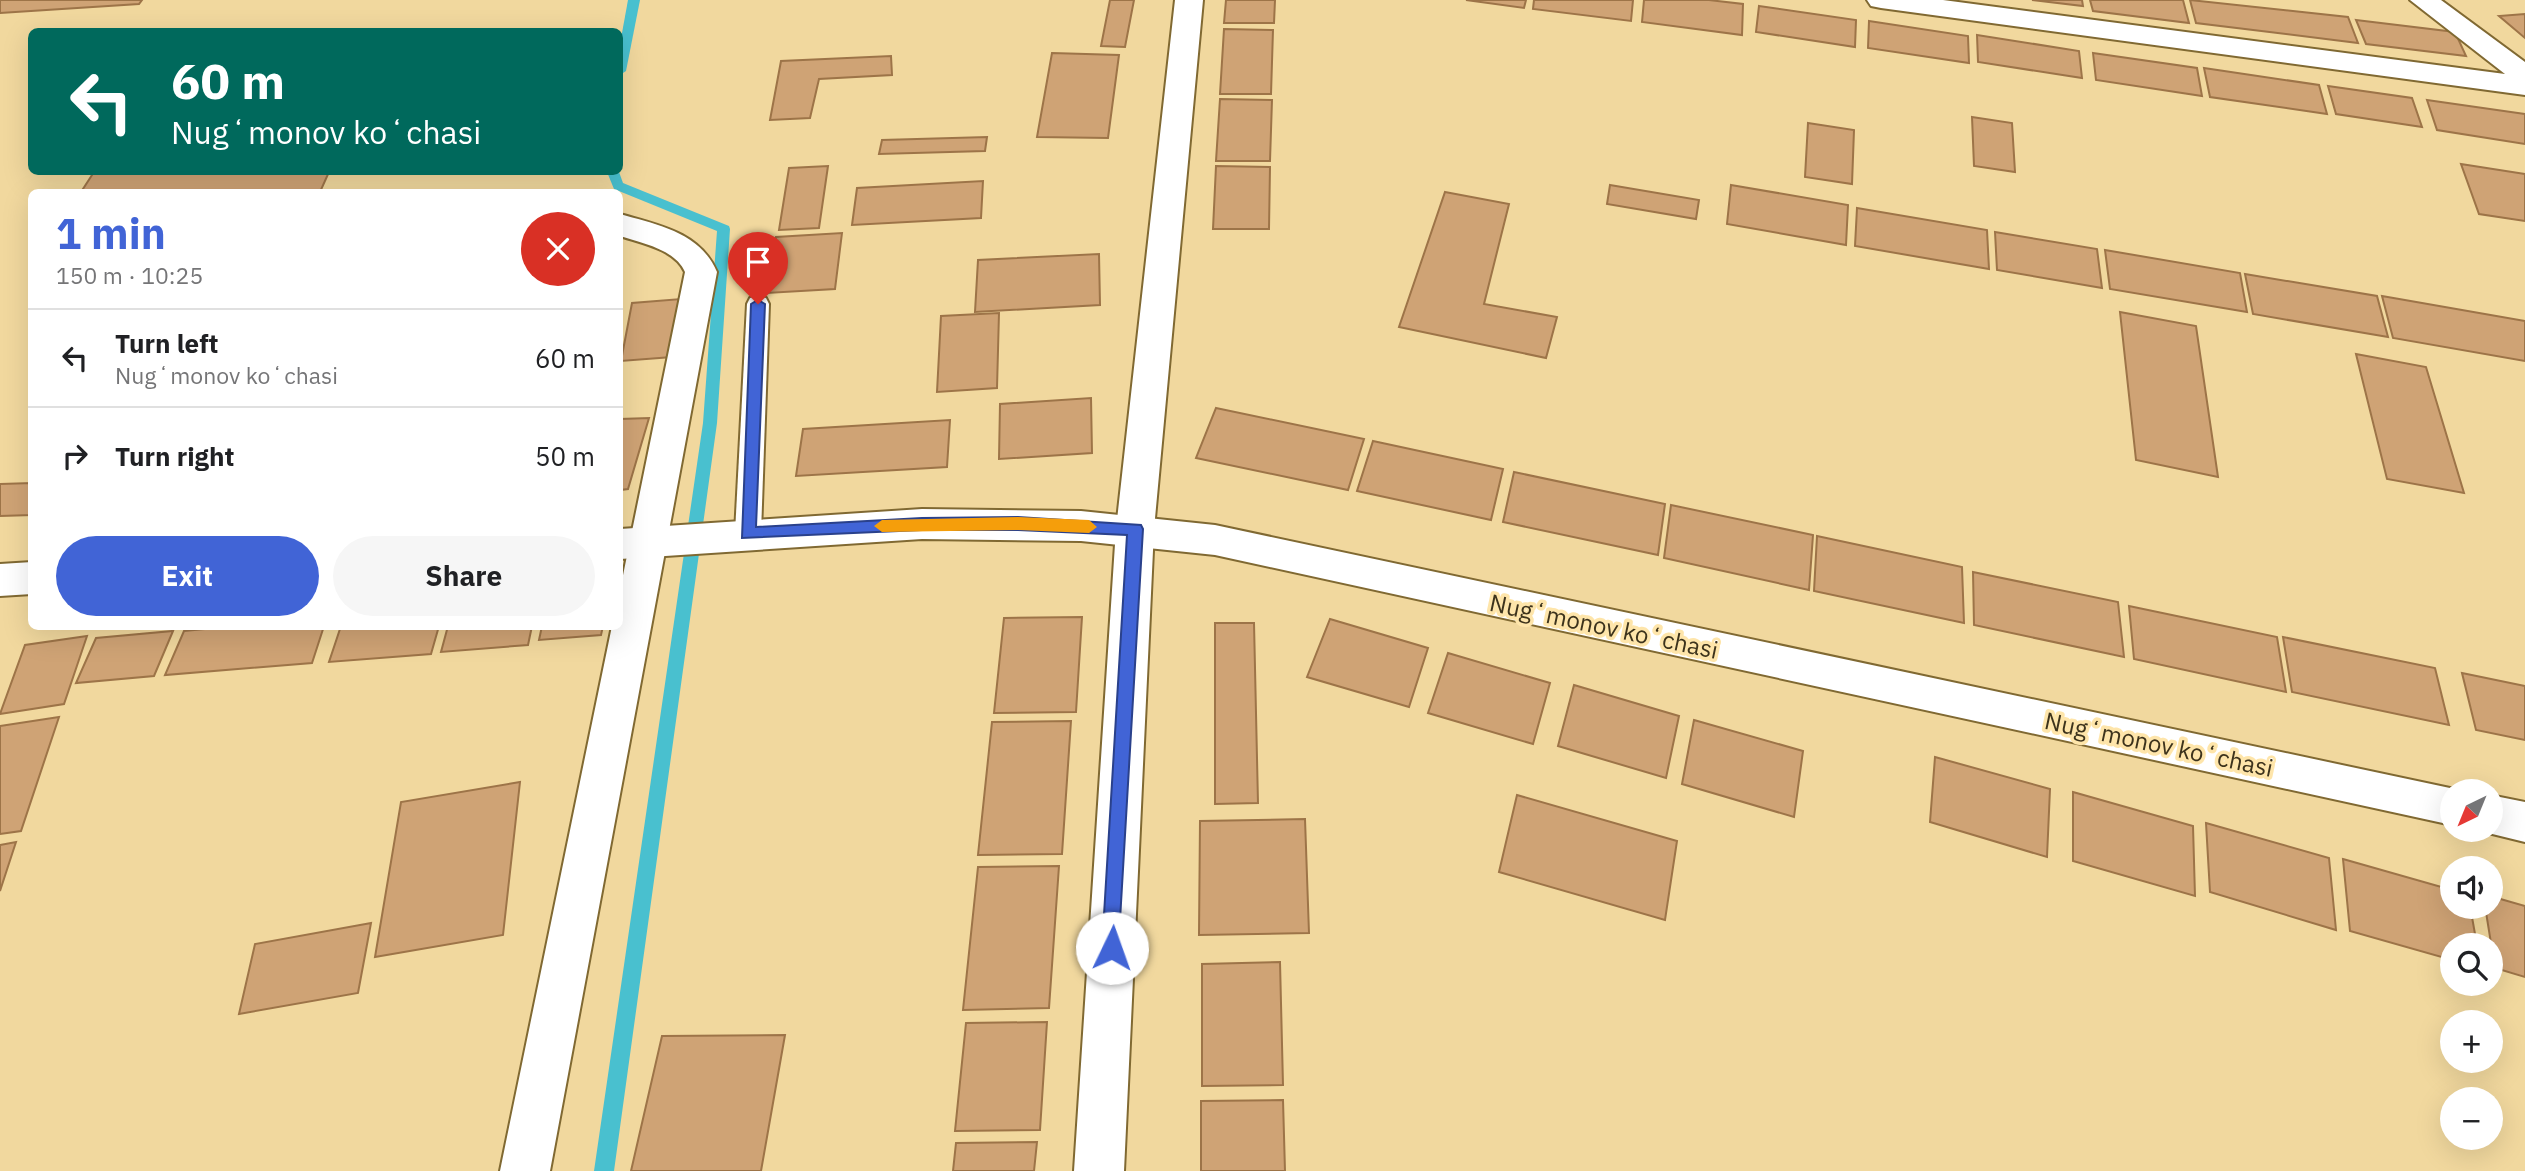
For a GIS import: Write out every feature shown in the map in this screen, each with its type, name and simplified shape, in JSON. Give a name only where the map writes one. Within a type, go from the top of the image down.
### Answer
[{"type":"street","points":[[1099,1171],[1136,529],[1189,0]]},
{"type":"street","points":[[1881,0],[2525,86]]},
{"type":"street","points":[[2424,0],[2525,76]]},
{"type":"street","points":[[623,226],[688,251],[698,259],[701,272],[634,543],[623,606]]},
{"type":"street","name":"Nugʻmonov koʻchasi","points":[[634,543],[748,533],[936,524],[1136,529],[1215,540],[2440,803]]},
{"type":"street","points":[[0,580],[28,578]]},
{"type":"street","points":[[525,1171],[619,630]]},
{"type":"street","points":[[2503,818],[2525,822]]},
{"type":"lane","points":[[748,533],[758,304]]},
{"type":"building","points":[[0,0],[142,0],[139,4],[0,13]]},
{"type":"building","points":[[1110,0],[1134,0],[1125,47],[1101,46]]},
{"type":"building","points":[[1226,0],[1275,0],[1274,23],[1224,23]]},
{"type":"building","points":[[1466,0],[1526,0],[1524,8]]},
{"type":"building","points":[[1534,0],[1633,0],[1631,21],[1533,9]]},
{"type":"building","points":[[1644,0],[1709,0],[1743,4],[1742,35],[1642,22]]},
{"type":"building","points":[[2032,0],[2082,0],[2083,6]]},
{"type":"building","points":[[2090,0],[2183,0],[2189,23],[2093,11]]},
{"type":"building","points":[[2190,0],[2348,17],[2358,43],[2196,23]]},
{"type":"building","points":[[1759,6],[1856,20],[1855,47],[1756,32]]},
{"type":"building","points":[[2525,14],[2525,38],[2499,16]]},
{"type":"building","points":[[2356,20],[2455,32],[2466,56],[2366,44]]},
{"type":"building","points":[[1869,21],[1968,36],[1969,63],[1868,48]]},
{"type":"building","points":[[1224,29],[1273,30],[1271,94],[1220,94]]},
{"type":"building","points":[[1977,35],[2079,51],[2082,78],[1978,62]]},
{"type":"building","points":[[1052,53],[1119,55],[1108,138],[1037,137]]},
{"type":"building","points":[[2093,53],[2197,68],[2202,96],[2096,80]]},
{"type":"building","points":[[891,56],[892,75],[819,79],[810,118],[770,120],[781,61]]},
{"type":"building","points":[[2204,68],[2319,85],[2327,114],[2210,97]]},
{"type":"building","points":[[2328,86],[2412,98],[2422,127],[2336,114]]},
{"type":"building","points":[[1220,99],[1272,100],[1270,161],[1216,161]]},
{"type":"building","points":[[2427,100],[2525,114],[2525,144],[2437,130]]},
{"type":"building","points":[[1972,117],[2012,123],[2015,172],[1974,166]]},
{"type":"building","points":[[1808,123],[1854,130],[1852,184],[1805,177]]},
{"type":"building","points":[[987,137],[985,151],[879,154],[882,140]]},
{"type":"building","points":[[2461,164],[2525,174],[2525,221],[2479,214]]},
{"type":"building","points":[[828,166],[819,228],[779,230],[789,168]]},
{"type":"building","points":[[1216,166],[1270,167],[1269,229],[1213,229]]},
{"type":"building","points":[[92,175],[328,175],[321,189],[83,189]]},
{"type":"building","points":[[983,181],[981,218],[852,225],[857,188]]},
{"type":"building","points":[[1610,185],[1699,200],[1696,219],[1607,204]]},
{"type":"building","points":[[1731,185],[1848,205],[1846,245],[1727,224]]},
{"type":"building","points":[[1445,192],[1509,204],[1484,304],[1557,317],[1546,358],[1399,327]]},
{"type":"building","points":[[1857,208],[1987,230],[1989,269],[1855,246]]},
{"type":"building","points":[[1995,232],[2097,249],[2102,288],[1997,270]]},
{"type":"building","points":[[842,233],[835,289],[767,293],[776,237]]},
{"type":"building","points":[[2105,250],[2240,273],[2247,312],[2110,289]]},
{"type":"building","points":[[1099,254],[1100,305],[975,312],[978,260]]},
{"type":"building","points":[[2245,274],[2377,296],[2388,337],[2253,314]]},
{"type":"building","points":[[2382,296],[2525,321],[2525,361],[2393,338]]},
{"type":"building","points":[[681,299],[672,357],[623,361],[632,303]]},
{"type":"building","points":[[2120,312],[2196,326],[2218,477],[2136,460]]},
{"type":"building","points":[[999,313],[997,388],[937,392],[941,316]]},
{"type":"building","points":[[2356,354],[2426,367],[2464,493],[2387,479]]},
{"type":"building","points":[[1091,398],[1092,453],[999,459],[1000,404]]},
{"type":"building","points":[[1216,408],[1364,439],[1348,490],[1196,458]]},
{"type":"building","points":[[649,418],[628,489],[623,490],[623,419]]},
{"type":"building","points":[[950,420],[947,467],[796,476],[803,429]]},
{"type":"building","points":[[1373,441],[1503,469],[1491,520],[1357,491]]},
{"type":"building","points":[[1514,472],[1665,504],[1658,555],[1503,522]]},
{"type":"building","points":[[28,483],[28,515],[0,516],[0,484]]},
{"type":"building","points":[[1671,505],[1813,535],[1809,590],[1664,558]]},
{"type":"building","points":[[1817,536],[1962,567],[1964,623],[1814,591]]},
{"type":"building","points":[[1973,572],[2118,602],[2124,657],[1974,625]]},
{"type":"building","points":[[2129,606],[2277,637],[2286,692],[2134,659]]},
{"type":"building","points":[[1082,617],[1076,712],[994,713],[1004,618]]},
{"type":"building","points":[[1330,619],[1428,648],[1409,707],[1307,677]]},
{"type":"building","points":[[1215,623],[1254,623],[1258,803],[1215,804]]},
{"type":"building","points":[[323,630],[312,663],[165,675],[184,631]]},
{"type":"building","points":[[340,630],[438,630],[431,654],[329,662]]},
{"type":"building","points":[[447,630],[531,630],[528,645],[441,652]]},
{"type":"building","points":[[541,630],[602,630],[601,635],[539,640]]},
{"type":"building","points":[[173,631],[154,676],[76,683],[96,638]]},
{"type":"building","points":[[87,636],[64,704],[0,714],[25,645]]},
{"type":"building","points":[[2283,637],[2435,668],[2449,725],[2292,692]]},
{"type":"building","points":[[1448,653],[1550,683],[1533,744],[1428,713]]},
{"type":"building","points":[[2462,673],[2525,686],[2525,740],[2476,730]]},
{"type":"building","points":[[1574,685],[1679,716],[1666,778],[1558,746]]},
{"type":"building","points":[[59,717],[21,831],[0,834],[0,726]]},
{"type":"building","points":[[1694,720],[1803,751],[1794,817],[1682,784]]},
{"type":"building","points":[[1071,721],[1062,854],[978,855],[992,722]]},
{"type":"building","points":[[1935,757],[2050,789],[2047,857],[1930,822]]},
{"type":"building","points":[[520,782],[503,935],[375,957],[401,802]]},
{"type":"building","points":[[2073,792],[2193,826],[2195,896],[2073,861]]},
{"type":"building","points":[[1517,795],[1677,841],[1665,920],[1499,872]]},
{"type":"building","points":[[1305,819],[1309,933],[1199,935],[1200,821]]},
{"type":"building","points":[[2206,823],[2329,858],[2336,930],[2210,892]]},
{"type":"building","points":[[16,842],[0,891],[0,845]]},
{"type":"building","points":[[2343,859],[2440,887],[2440,919],[2472,919],[2475,933],[2440,933],[2440,957],[2350,931]]},
{"type":"building","points":[[1059,866],[1049,1008],[963,1010],[978,867]]},
{"type":"building","points":[[2503,900],[2525,906],[2525,977],[2503,970],[2503,933],[2489,933],[2487,919],[2503,919]]},
{"type":"building","points":[[371,923],[358,993],[239,1014],[255,944]]},
{"type":"building","points":[[1280,962],[1283,1085],[1202,1086],[1202,964]]},
{"type":"building","points":[[1047,1022],[1040,1130],[955,1131],[966,1023]]},
{"type":"building","points":[[785,1035],[761,1171],[631,1171],[662,1036]]},
{"type":"building","points":[[1283,1100],[1285,1171],[1201,1171],[1201,1101]]},
{"type":"building","points":[[1037,1142],[1034,1171],[953,1171],[956,1143]]},
{"type":"waterway","points":[[623,56],[634,0]]},
{"type":"waterway","points":[[604,1171],[710,423],[724,229],[618,186],[614,175]]},
{"type":"slow traffic","points":[[882,526],[1018,524],[1089,527]]},
{"type":"route","points":[[758,304],[748,533],[922,524],[1018,524],[1136,529],[1112,948]]}]
